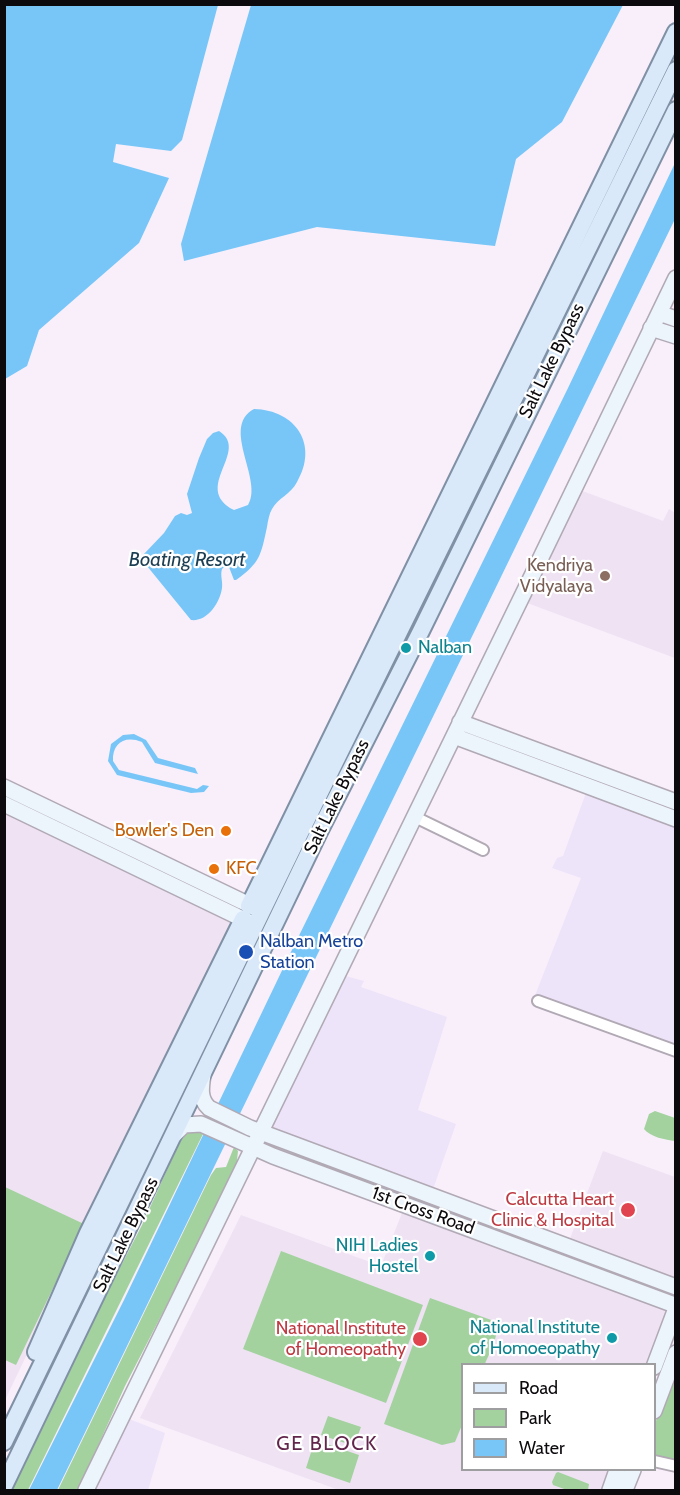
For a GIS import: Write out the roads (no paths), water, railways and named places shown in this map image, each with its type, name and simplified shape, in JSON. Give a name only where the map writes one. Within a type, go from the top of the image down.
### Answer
[{"type":"main road","name":"Salt Lake Bypass","points":[[362,694],[675,32]]},
{"type":"main road","name":"Salt Lake Bypass","points":[[4,1421],[26,1386],[98,1251],[196,1048],[253,915],[675,70]]},
{"type":"main road","name":"Salt Lake Bypass","points":[[4,1486],[320,832],[675,110]]},
{"type":"main road","points":[[362,694],[383,705]]},
{"type":"main road","name":"Salt Lake Bypass","points":[[4,1442],[20,1409],[26,1386],[72,1268],[191,1024],[253,915]]},
{"type":"main road","points":[[191,1024],[196,1048]]},
{"type":"main road","points":[[72,1268],[98,1251]]},
{"type":"main road","points":[[26,1386],[48,1394]]},
{"type":"street","points":[[86,1491],[255,1130],[415,817],[675,278]]},
{"type":"street","points":[[659,313],[675,319]]},
{"type":"street","points":[[651,328],[675,336]]},
{"type":"street","points":[[457,729],[675,802]]},
{"type":"street","points":[[457,729],[675,819]]},
{"type":"street","points":[[4,787],[253,915]]},
{"type":"street","points":[[4,804],[253,915]]},
{"type":"street","points":[[415,817],[483,850]]},
{"type":"street","points":[[538,1001],[675,1051]]},
{"type":"street","name":"1st Cross Road","points":[[203,1075],[202,1093],[205,1104],[209,1108],[279,1140],[574,1249],[675,1301]]},
{"type":"street","name":"1st Cross Road","points":[[174,1135],[184,1125],[201,1124],[248,1145],[360,1188],[569,1265],[675,1301]]},
{"type":"street","points":[[360,1188],[367,1172]]},
{"type":"street","points":[[569,1265],[574,1249]]},
{"type":"street","points":[[655,1363],[675,1301]]},
{"type":"street","points":[[656,1405],[675,1353]]},
{"type":"street","points":[[656,1461],[675,1466]]},
{"type":"street","points":[[609,1491],[617,1471]]},
{"type":"street","points":[[626,1491],[633,1471]]},
{"type":"water","points":[[251,4],[623,5],[562,122],[516,159],[495,246],[317,227],[184,261],[181,244]]},
{"type":"water","points":[[4,5],[218,5],[182,140],[171,151],[116,144],[113,162],[169,178],[139,243],[39,330],[27,366],[5,379]]},
{"type":"water","points":[[675,163],[675,219],[57,1490],[29,1490],[124,1300],[288,958],[568,388]]},
{"type":"water","name":"Boating Resort","points":[[254,409],[282,416],[300,432],[305,455],[303,468],[297,482],[271,511],[261,552],[255,563],[236,580],[229,567],[225,566],[221,572],[221,594],[216,605],[202,618],[191,620],[147,566],[143,555],[164,533],[175,516],[181,513],[187,515],[192,513],[187,494],[207,439],[213,433],[219,431],[227,439],[229,449],[219,481],[218,491],[222,501],[234,510],[248,505],[251,482],[241,441],[241,428],[245,417]]},
{"type":"water","points":[[134,734],[146,740],[158,758],[195,768],[198,774],[155,763],[142,742],[130,739],[121,742],[115,749],[113,761],[119,770],[197,789],[203,785],[209,786],[204,792],[191,793],[117,775],[108,761],[111,744],[123,735]]},
{"type":"place","name":"Kendriya Vidyalaya","points":[[605,576]]},
{"type":"place","name":"Nalban","points":[[406,648]]},
{"type":"place","name":"Bowler's Den","points":[[226,831]]},
{"type":"place","name":"KFC","points":[[214,869]]},
{"type":"place","name":"Nalban Metro Station","points":[[246,952]]},
{"type":"place","name":"Calcutta Heart Clinic & Hospital","points":[[628,1210]]},
{"type":"place","name":"NIH Ladies Hostel","points":[[430,1256]]},
{"type":"place","name":"National Institute of Homoeopathy","points":[[612,1338]]},
{"type":"place","name":"National Institute of Homeopathy","points":[[420,1339]]},
{"type":"district","name":"GE BLOCK","points":[[327,1444]]}]
